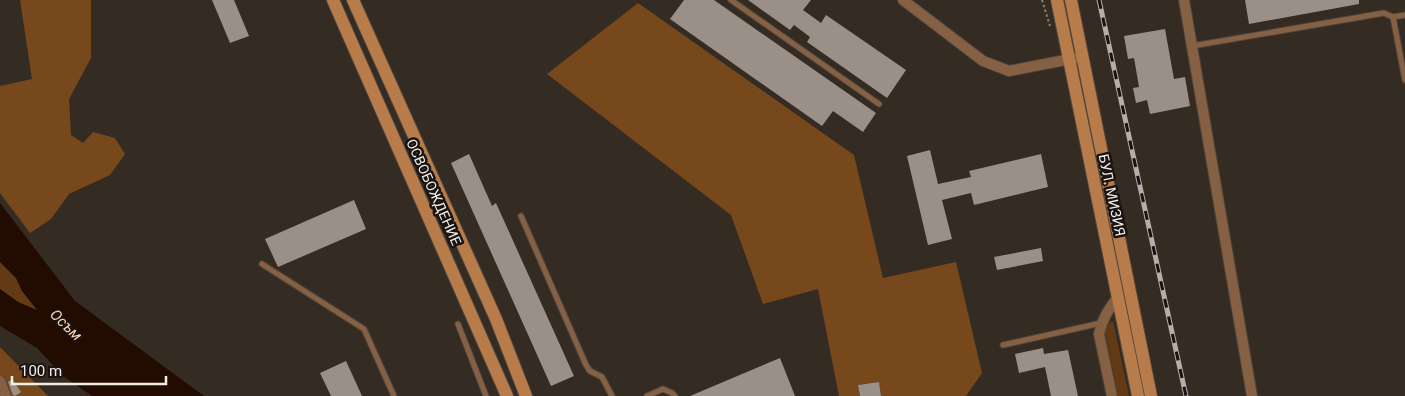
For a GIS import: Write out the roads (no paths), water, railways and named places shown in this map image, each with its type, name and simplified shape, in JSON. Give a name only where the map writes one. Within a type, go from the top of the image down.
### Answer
[{"type":"street","name":"ОСВОБОЖДЕНИЕ","points":[[332,0],[507,396]]},
{"type":"street","name":"ОСВОБОЖДЕНИЕ","points":[[353,0],[496,318],[526,396]]},
{"type":"street","points":[[904,0],[983,62],[1009,71],[1082,57]]},
{"type":"street","name":"БУЛ. МИЗИЯ","points":[[1057,0],[1138,396]]},
{"type":"street","name":"БУЛ. МИЗИЯ","points":[[1070,0],[1151,396]]},
{"type":"street","points":[[1184,0],[1252,396]]},
{"type":"street","points":[[1112,396],[1099,334],[1105,314],[1118,298]]},
{"type":"street","points":[[0,381],[6,396]]},
{"type":"lane","points":[[731,0],[879,104]]},
{"type":"lane","points":[[1191,46],[1384,13],[1394,17],[1405,15]]},
{"type":"lane","points":[[1394,17],[1405,80]]},
{"type":"lane","points":[[521,216],[586,365],[590,371],[602,377],[612,396]]},
{"type":"lane","points":[[262,264],[364,329],[394,396]]},
{"type":"lane","points":[[1003,345],[1101,323]]},
{"type":"lane","points":[[458,324],[486,396]]},
{"type":"lane","points":[[647,396],[663,389],[672,392],[675,396]]},
{"type":"water","name":"Осъм","points":[[0,203],[75,301],[204,396],[92,396],[63,376],[37,348],[0,326],[0,289],[18,302],[37,310],[22,291],[16,278],[0,262]]},
{"type":"railway","points":[[1099,0],[1186,396]]}]
